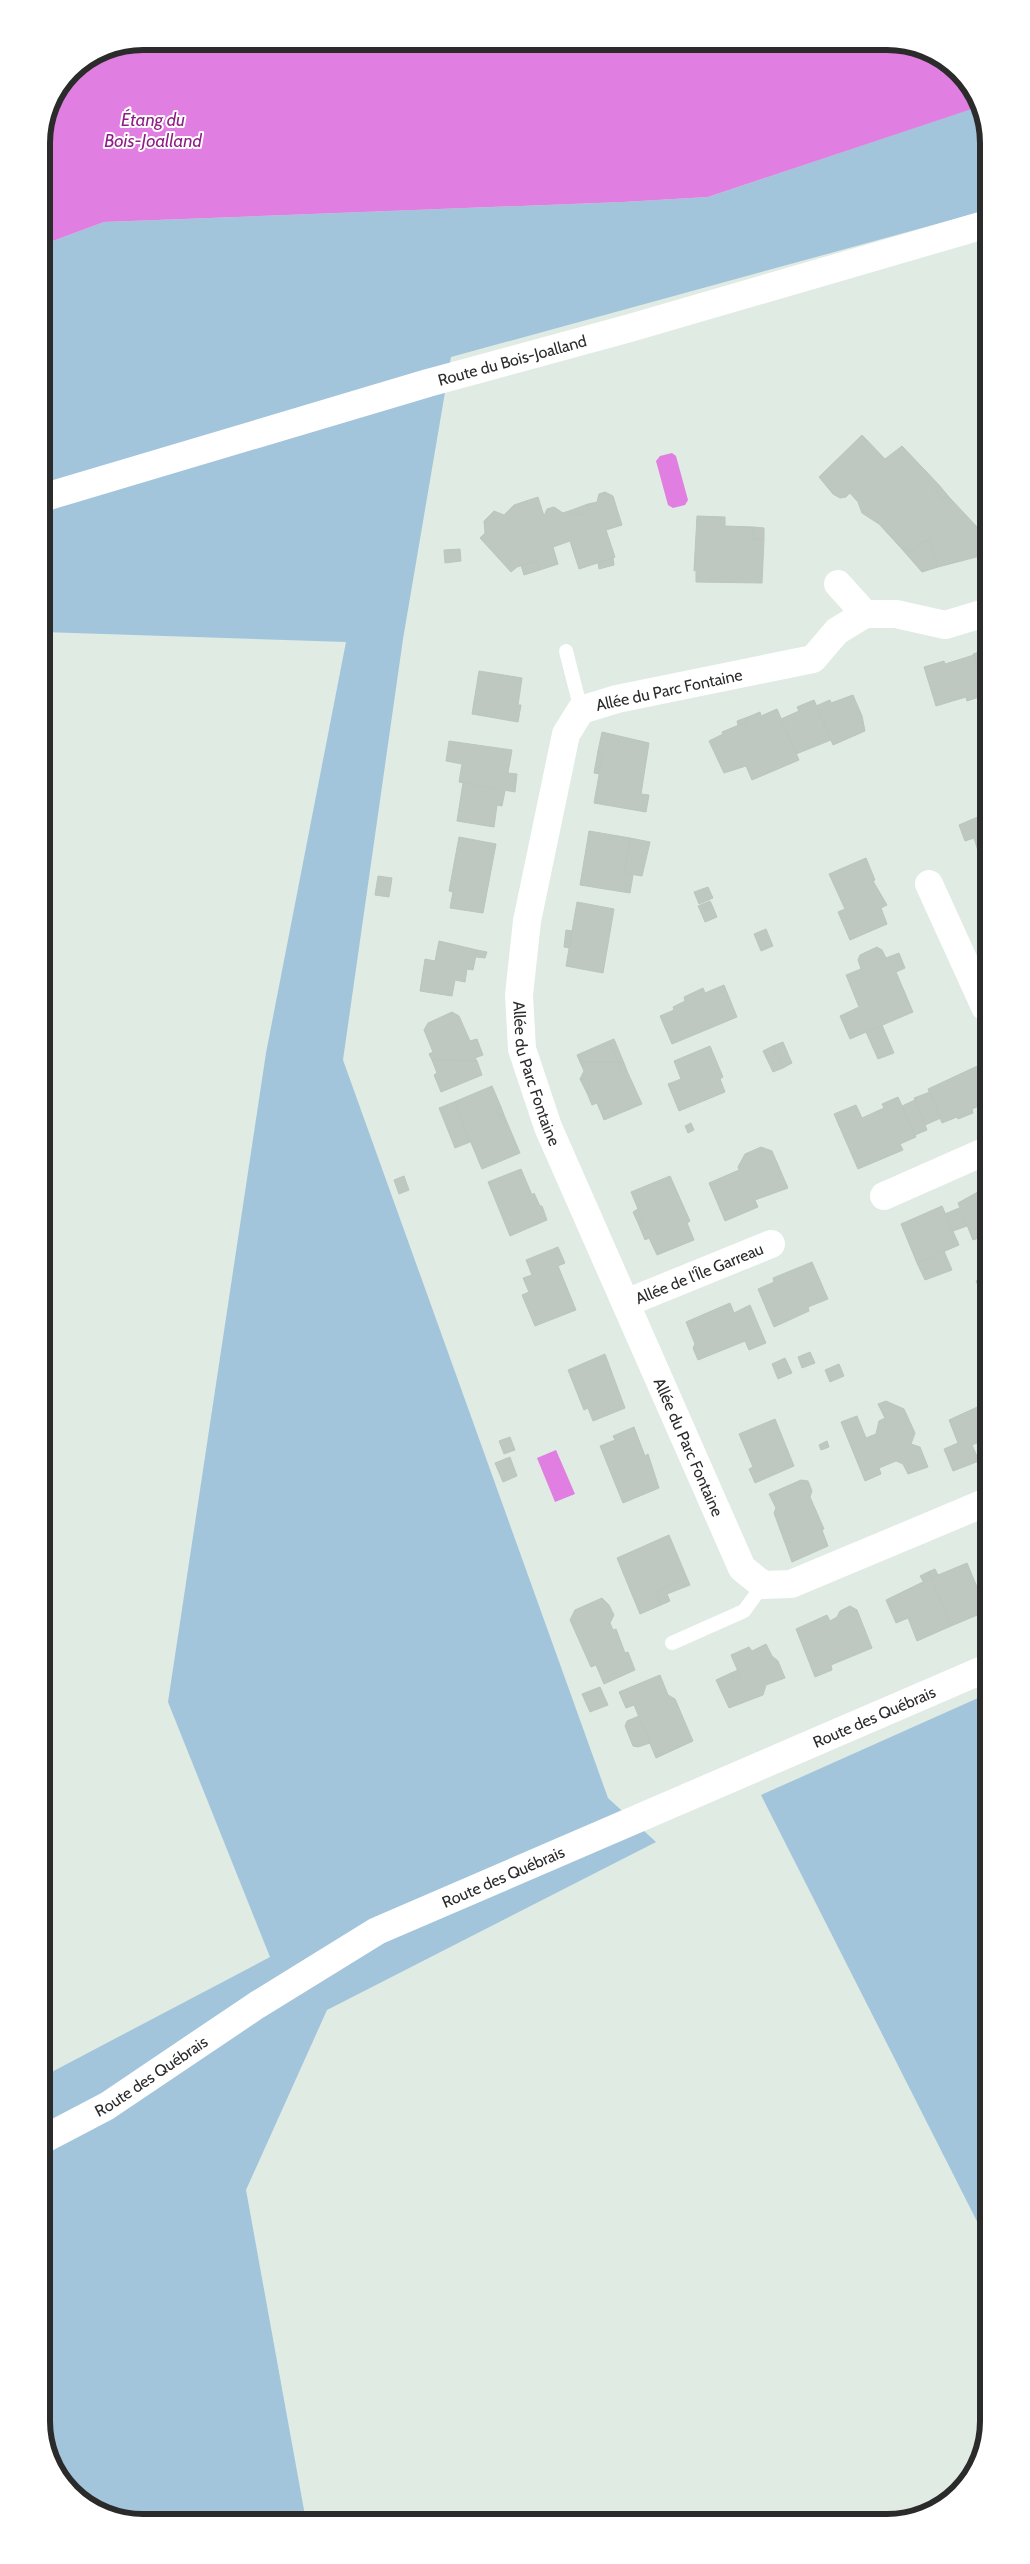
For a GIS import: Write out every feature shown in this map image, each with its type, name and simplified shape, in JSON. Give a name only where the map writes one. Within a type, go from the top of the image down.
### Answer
[{"type":"street","name":"Route du Bois-Joalland","points":[[50,496],[428,383],[640,325],[980,225]]},
{"type":"street","points":[[838,584],[865,614]]},
{"type":"street","name":"Allée du Parc Fontaine","points":[[763,1585],[742,1568],[548,1127],[522,1049],[519,995],[527,921],[566,734],[581,710],[616,699],[813,659],[837,630],[865,614],[896,614],[945,624],[980,614]]},
{"type":"street","points":[[929,884],[980,994]]},
{"type":"street","points":[[884,1196],[980,1155]]},
{"type":"street","name":"Allée de l'Île Garreau","points":[[626,1303],[771,1244]]},
{"type":"street","points":[[763,1585],[791,1584],[980,1505]]},
{"type":"street","name":"Route des Québrais","points":[[50,2136],[107,2106],[257,2005],[377,1931],[980,1671]]},
{"type":"lane","points":[[566,651],[581,710]]},
{"type":"lane","points":[[672,1643],[744,1611],[763,1585]]},
{"type":"shaded area","points":[[973,108],[977,119],[980,143],[980,212],[451,357],[403,639],[343,1060],[608,1798],[656,1842],[327,2010],[246,2190],[305,2514],[137,2514],[113,2509],[86,2495],[69,2478],[55,2451],[51,2433],[50,2073],[270,1957],[168,1702],[266,1053],[346,642],[50,632],[50,242],[104,222],[708,197]]},
{"type":"shaded area","points":[[980,1697],[980,2227],[761,1795]]},
{"type":"water","name":"Étang du Bois-Joalland","points":[[893,50],[917,55],[934,62],[944,69],[961,86],[974,108],[708,197],[104,222],[50,242],[50,137],[55,113],[66,91],[77,77],[96,62],[113,55],[131,51]]},
{"type":"water","points":[[672,453],[676,456],[688,500],[685,505],[673,508],[668,505],[656,461],[660,456]]},
{"type":"water","points":[[556,1450],[575,1494],[555,1502],[537,1458]]},
{"type":"building","points":[[862,435],[885,459],[902,446],[939,485],[934,489],[942,498],[949,497],[980,529],[980,556],[938,567],[929,540],[920,543],[911,551],[901,548],[879,524],[862,513],[858,502],[850,493],[846,497],[840,498],[833,494],[819,477]]},
{"type":"building","points":[[939,485],[949,497],[942,498],[934,489]]},
{"type":"building","points":[[605,492],[613,496],[622,525],[606,530],[615,557],[613,558],[579,569],[570,541],[553,547],[558,564],[540,570],[537,561],[517,567],[511,572],[480,538],[485,533],[484,521],[494,511],[504,515],[514,505],[538,497],[544,516],[547,509],[554,507],[563,513],[569,511],[578,515],[586,513],[588,504],[597,502],[599,494]]},
{"type":"building","points":[[588,504],[586,513],[578,515],[569,511]]},
{"type":"building","points":[[697,516],[725,517],[725,526],[753,527],[753,539],[764,539],[762,583],[696,582],[696,570],[694,571]]},
{"type":"building","points":[[753,527],[764,528],[764,539],[753,539]]},
{"type":"building","points":[[929,540],[938,567],[922,572],[901,548],[911,551],[920,543]]},
{"type":"building","points":[[460,549],[461,561],[445,563],[444,550]]},
{"type":"building","points":[[613,558],[614,565],[599,569],[598,563]]},
{"type":"building","points":[[537,561],[540,570],[524,575],[521,565]]},
{"type":"building","points":[[980,652],[980,677],[973,654]]},
{"type":"building","points":[[974,655],[980,677],[980,697],[967,701],[966,697],[936,706],[924,667],[944,661],[945,664]]},
{"type":"building","points":[[479,671],[522,678],[518,705],[521,705],[518,722],[472,714]]},
{"type":"building","points":[[853,695],[862,716],[865,731],[833,745],[816,706],[830,700],[831,703]]},
{"type":"building","points":[[814,700],[831,740],[796,754],[781,719],[799,711],[797,707]]},
{"type":"building","points":[[777,709],[799,760],[752,780],[746,766],[724,773],[709,741],[723,734],[722,732],[746,722],[748,717],[760,712],[761,716]]},
{"type":"building","points":[[748,717],[746,722],[738,725],[737,721]]},
{"type":"building","points":[[602,732],[649,743],[641,794],[649,795],[646,812],[594,803],[602,758],[598,751]]},
{"type":"building","points":[[449,741],[512,750],[508,773],[517,774],[515,792],[459,782],[462,764],[446,761]]},
{"type":"building","points":[[598,751],[602,758],[599,774],[594,773]]},
{"type":"building","points":[[463,783],[505,791],[502,806],[497,805],[494,827],[457,821]]},
{"type":"building","points":[[980,816],[980,857],[974,838],[965,841],[959,825]]},
{"type":"building","points":[[589,831],[630,838],[624,873],[633,875],[630,893],[580,885]]},
{"type":"building","points":[[459,837],[496,844],[483,913],[450,908],[453,892],[449,891]]},
{"type":"building","points":[[630,838],[650,842],[642,876],[624,873]]},
{"type":"building","points":[[866,858],[875,880],[873,881],[887,905],[881,908],[887,924],[850,940],[838,912],[845,909],[829,874]]},
{"type":"building","points":[[378,876],[392,878],[389,897],[375,895]]},
{"type":"building","points":[[708,887],[713,898],[699,904],[694,892]]},
{"type":"building","points":[[710,901],[712,905],[700,910],[698,906]]},
{"type":"building","points":[[577,902],[614,909],[603,973],[566,966]]},
{"type":"building","points":[[712,905],[717,917],[705,922],[700,910]]},
{"type":"building","points":[[766,929],[773,946],[761,951],[754,934]]},
{"type":"building","points":[[566,930],[572,931],[569,948],[564,947]]},
{"type":"building","points":[[439,941],[477,950],[473,970],[467,969],[465,982],[455,980],[452,996],[420,991],[425,959],[435,961]]},
{"type":"building","points":[[877,947],[882,950],[886,958],[899,953],[905,968],[896,972],[913,1012],[850,1039],[840,1016],[859,1007],[846,975],[861,969],[858,960],[860,955]]},
{"type":"building","points":[[477,950],[487,952],[485,958],[476,957]]},
{"type":"building","points":[[724,985],[737,1017],[672,1044],[660,1016],[674,1010],[673,1007],[685,1001],[684,997],[703,988],[705,993]]},
{"type":"building","points":[[452,1012],[459,1016],[470,1041],[477,1039],[483,1055],[475,1058],[477,1061],[432,1060],[429,1054],[433,1052],[424,1030],[428,1023]]},
{"type":"building","points":[[882,1025],[894,1053],[878,1059],[866,1032]]},
{"type":"building","points":[[614,1039],[624,1063],[618,1062],[609,1041]]},
{"type":"building","points":[[609,1041],[618,1062],[580,1062],[577,1055]]},
{"type":"building","points":[[783,1042],[792,1063],[783,1068],[773,1046]]},
{"type":"building","points":[[710,1046],[723,1077],[720,1079],[725,1092],[679,1111],[668,1084],[681,1079],[674,1061]]},
{"type":"building","points":[[773,1046],[783,1068],[773,1072],[763,1051]]},
{"type":"building","points":[[432,1060],[477,1061],[482,1075],[441,1092],[434,1075],[437,1073]]},
{"type":"building","points":[[580,1062],[618,1062],[621,1069],[627,1071],[642,1104],[604,1120],[597,1103],[592,1105],[587,1093],[590,1086],[588,1080],[580,1079],[584,1071]]},
{"type":"building","points":[[618,1062],[624,1063],[627,1071],[621,1069]]},
{"type":"building","points":[[980,1065],[980,1105],[972,1109],[973,1113],[942,1123],[928,1089]]},
{"type":"building","points":[[580,1079],[588,1080],[590,1086],[587,1093]]},
{"type":"building","points":[[492,1086],[501,1107],[496,1109],[500,1117],[504,1115],[520,1153],[482,1169],[454,1102]]},
{"type":"building","points":[[930,1092],[941,1118],[925,1125],[914,1098]]},
{"type":"building","points":[[898,1097],[916,1137],[900,1144],[903,1150],[858,1169],[834,1114],[856,1105],[862,1118],[884,1108],[882,1104]]},
{"type":"building","points":[[915,1100],[927,1130],[915,1135],[902,1106]]},
{"type":"building","points":[[454,1102],[470,1142],[455,1148],[439,1108]]},
{"type":"building","points":[[501,1107],[504,1115],[500,1117],[496,1109]]},
{"type":"building","points":[[691,1123],[694,1130],[688,1133],[685,1126]]},
{"type":"building","points":[[761,1147],[772,1151],[788,1188],[755,1200],[758,1207],[725,1221],[709,1183],[739,1170],[738,1167],[745,1154]]},
{"type":"building","points":[[521,1169],[532,1195],[534,1193],[540,1206],[542,1206],[547,1220],[510,1236],[488,1182]]},
{"type":"building","points":[[404,1176],[409,1190],[399,1194],[394,1180]]},
{"type":"building","points":[[670,1176],[690,1221],[687,1223],[694,1240],[657,1255],[649,1238],[645,1240],[638,1223],[643,1221],[631,1192]]},
{"type":"building","points":[[980,1191],[980,1237],[973,1240],[958,1203]]},
{"type":"building","points":[[942,1206],[959,1245],[917,1263],[901,1224]]},
{"type":"building","points":[[959,1208],[967,1226],[953,1231],[945,1214]]},
{"type":"building","points":[[638,1209],[643,1221],[638,1223],[633,1212]]},
{"type":"building","points":[[558,1247],[565,1263],[558,1266],[576,1310],[535,1326],[522,1295],[529,1292],[523,1278],[532,1275],[526,1260]]},
{"type":"building","points":[[944,1251],[952,1270],[925,1280],[917,1263]]},
{"type":"building","points":[[812,1262],[828,1299],[808,1307],[809,1311],[774,1327],[758,1289],[774,1282],[773,1278]]},
{"type":"building","points":[[980,1279],[980,1290],[976,1281]]},
{"type":"building","points":[[730,1303],[734,1313],[750,1305],[766,1343],[749,1350],[745,1341],[698,1360],[693,1348],[695,1344],[686,1322]]},
{"type":"building","points":[[810,1352],[815,1363],[802,1368],[798,1357]]},
{"type":"building","points":[[605,1354],[625,1408],[593,1421],[588,1408],[584,1410],[568,1370]]},
{"type":"building","points":[[785,1358],[792,1373],[778,1379],[772,1364]]},
{"type":"building","points":[[839,1364],[844,1376],[830,1382],[825,1370]]},
{"type":"building","points":[[886,1401],[904,1409],[915,1433],[911,1444],[920,1447],[928,1467],[908,1474],[903,1464],[896,1461],[879,1468],[881,1474],[865,1481],[841,1422],[857,1416],[866,1438],[876,1434],[879,1421],[885,1418],[878,1404]]},
{"type":"building","points":[[980,1406],[980,1442],[972,1445],[979,1461],[953,1471],[944,1449],[958,1443],[949,1420]]},
{"type":"building","points":[[775,1419],[794,1466],[755,1483],[749,1469],[753,1467],[739,1434]]},
{"type":"building","points":[[634,1427],[645,1456],[648,1454],[659,1488],[623,1503],[600,1446],[615,1440],[613,1436]]},
{"type":"building","points":[[510,1437],[515,1450],[504,1454],[499,1441]]},
{"type":"building","points":[[827,1441],[829,1447],[821,1450],[819,1445]]},
{"type":"building","points":[[510,1457],[517,1476],[503,1482],[495,1463]]},
{"type":"building","points":[[801,1480],[808,1481],[812,1491],[810,1497],[824,1529],[822,1530],[828,1546],[792,1562],[774,1513],[776,1508],[769,1494]]},
{"type":"building","points":[[669,1535],[687,1578],[655,1592],[661,1605],[640,1614],[617,1558]]},
{"type":"building","points":[[967,1563],[980,1594],[980,1614],[951,1626],[931,1578]]},
{"type":"building","points":[[935,1569],[938,1575],[931,1578],[928,1572]]},
{"type":"building","points":[[928,1572],[931,1578],[923,1581],[920,1576]]},
{"type":"building","points":[[687,1578],[690,1585],[667,1594],[670,1601],[661,1605],[655,1592]]},
{"type":"building","points":[[931,1578],[951,1626],[917,1641],[908,1618],[896,1623],[886,1600]]},
{"type":"building","points":[[602,1598],[609,1605],[614,1615],[610,1623],[613,1630],[616,1629],[625,1653],[628,1652],[635,1670],[604,1684],[596,1665],[591,1667],[570,1620],[575,1610]]},
{"type":"building","points":[[850,1606],[857,1610],[872,1648],[831,1665],[832,1670],[815,1677],[796,1629],[827,1615],[830,1621],[837,1617],[840,1611]]},
{"type":"building","points":[[766,1644],[772,1656],[778,1661],[785,1678],[766,1685],[763,1695],[729,1708],[716,1680],[731,1673],[733,1679],[740,1676],[731,1655],[749,1647],[752,1651]]},
{"type":"building","points":[[738,1670],[740,1676],[733,1679],[731,1673]]},
{"type":"building","points":[[660,1675],[668,1695],[675,1699],[693,1741],[656,1758],[634,1705],[626,1708],[619,1692]]},
{"type":"building","points":[[600,1687],[608,1705],[590,1712],[582,1694]]},
{"type":"building","points":[[639,1716],[650,1743],[638,1747],[633,1746],[625,1726],[627,1721]]}]
